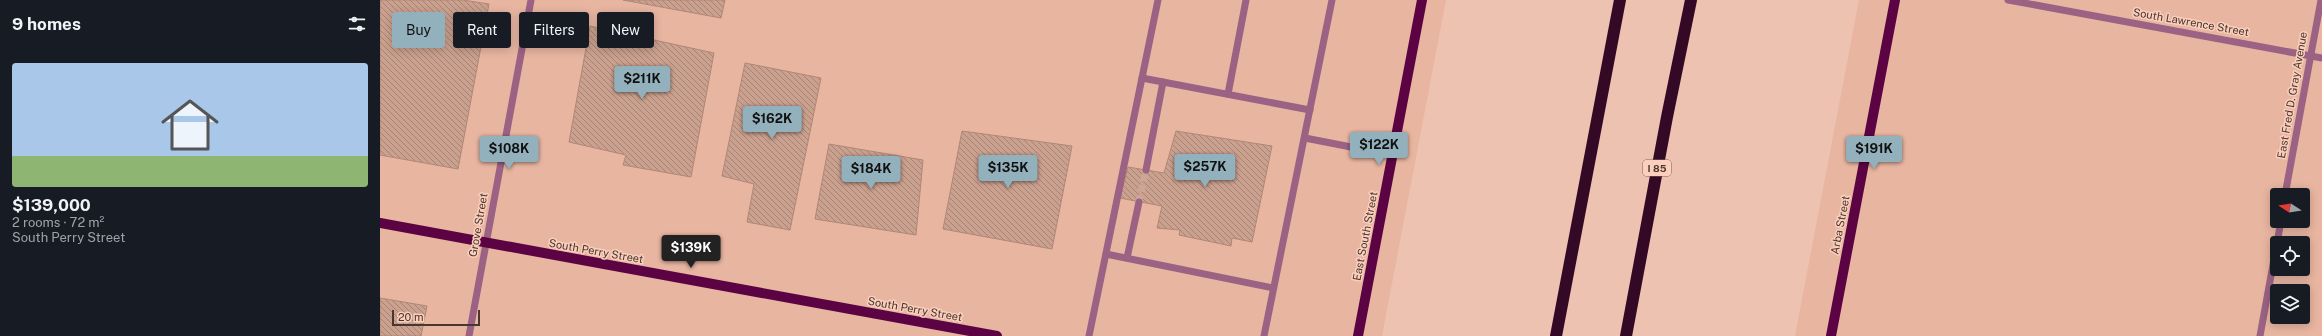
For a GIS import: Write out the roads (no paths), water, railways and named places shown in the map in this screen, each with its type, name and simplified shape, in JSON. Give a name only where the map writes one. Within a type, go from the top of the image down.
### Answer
[{"type":"highway","points":[[1556,336],[1620,0]]},
{"type":"highway","name":"I 85","points":[[1626,336],[1666,117],[1691,0]]},
{"type":"main road","name":"East South Street","points":[[1358,336],[1422,0]]},
{"type":"main road","name":"Arba Street","points":[[1831,336],[1895,0]]},
{"type":"main road","name":"South Perry Street","points":[[380,223],[997,336]]},
{"type":"street","name":"Grove Street","points":[[469,336],[531,0]]},
{"type":"street","points":[[1089,336],[1158,0]]},
{"type":"street","points":[[1228,94],[1246,0]]},
{"type":"street","points":[[1264,336],[1332,0]]},
{"type":"street","name":"South Lawrence Street","points":[[2008,0],[2322,58]]},
{"type":"street","name":"East Fred D. Gray Avenue","points":[[2286,188],[2321,0]]},
{"type":"street","points":[[1142,78],[1310,110]]},
{"type":"street","points":[[1146,170],[1163,82]]},
{"type":"street","points":[[1305,138],[1392,154]]},
{"type":"street","points":[[1127,258],[1139,202]]},
{"type":"street","points":[[2260,336],[2280,228]]},
{"type":"street","points":[[1106,254],[1273,288]]},
{"type":"tunnel","points":[[1139,202],[1146,170]]}]
